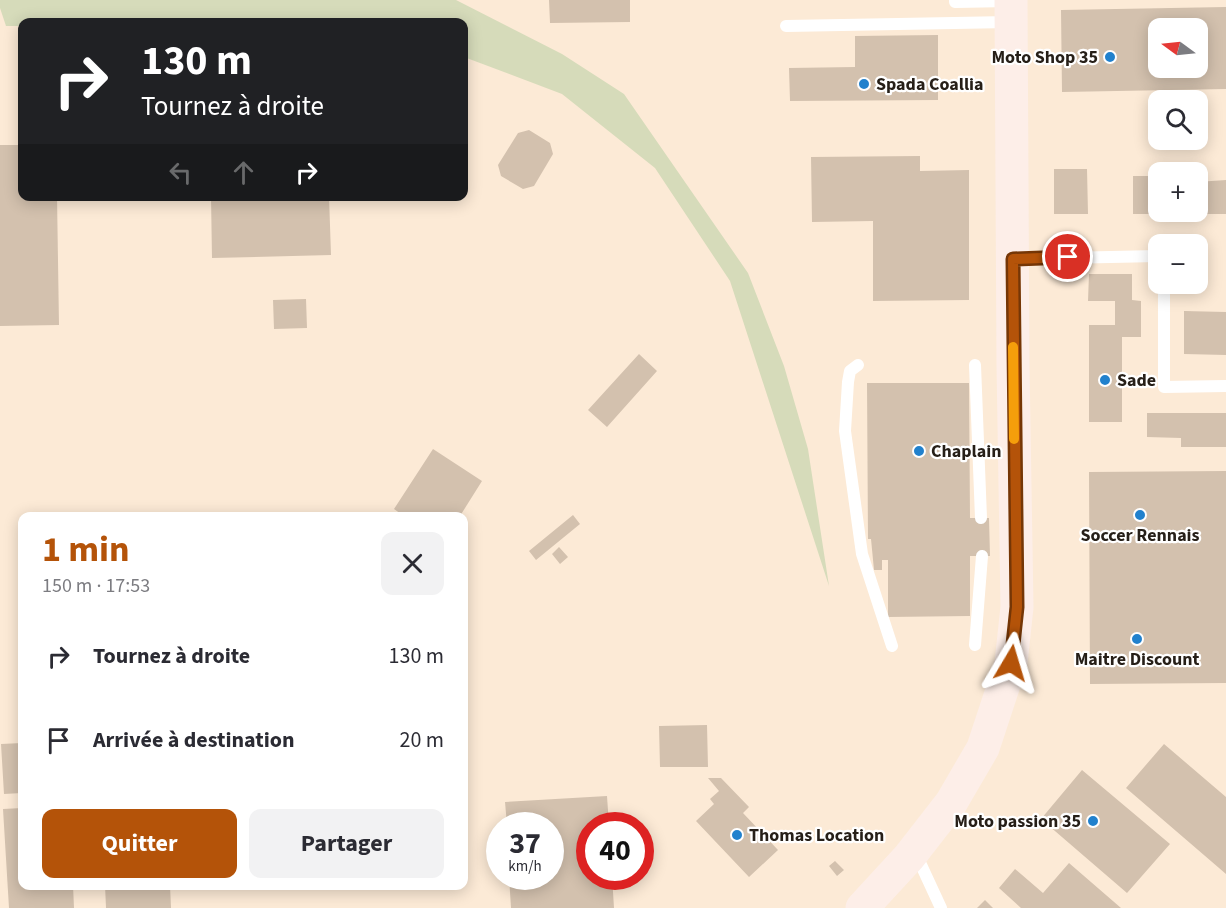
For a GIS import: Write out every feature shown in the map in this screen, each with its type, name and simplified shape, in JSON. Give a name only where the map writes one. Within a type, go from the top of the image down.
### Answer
[{"type":"street","points":[[862,908],[914,850],[951,803],[984,748],[1011,663],[1017,607],[1011,8]]},
{"type":"lane","points":[[955,0],[955,2],[1011,8]]},
{"type":"lane","points":[[786,26],[1011,8]]},
{"type":"lane","points":[[1013,259],[1148,256]]},
{"type":"lane","points":[[1164,294],[1164,387],[1226,386]]},
{"type":"lane","points":[[858,365],[850,371],[845,431],[862,554],[892,646]]},
{"type":"lane","points":[[975,365],[981,518]]},
{"type":"lane","points":[[975,645],[982,556]]},
{"type":"lane","points":[[914,850],[941,908]]},
{"type":"green space","points":[[0,0],[456,0],[562,54],[624,94],[748,273],[784,366],[808,449],[829,586],[730,281],[655,168],[562,94],[468,59],[468,18],[18,18],[18,26],[6,26]]},
{"type":"building","points":[[549,0],[630,0],[630,22],[550,23]]},
{"type":"building","name":"Moto Shop 35","points":[[1226,7],[1226,89],[1062,92],[1061,10]]},
{"type":"building","name":"Spada Coallia","points":[[938,35],[938,100],[790,101],[789,68],[855,67],[855,36]]},
{"type":"building","points":[[529,130],[550,143],[553,154],[534,186],[523,189],[501,176],[498,165],[518,133]]},
{"type":"building","points":[[0,145],[18,145],[18,201],[57,201],[59,325],[0,326]]},
{"type":"building","points":[[920,156],[920,171],[969,170],[969,300],[873,301],[873,221],[812,222],[811,157]]},
{"type":"building","points":[[1054,169],[1087,169],[1088,214],[1054,214]]},
{"type":"building","points":[[1133,176],[1148,176],[1148,214],[1133,214]]},
{"type":"building","points":[[1226,180],[1226,214],[1208,214],[1208,181]]},
{"type":"building","points":[[211,201],[329,201],[331,255],[212,258]]},
{"type":"building","name":"Sade","points":[[1089,274],[1132,274],[1132,300],[1141,301],[1141,337],[1122,337],[1122,422],[1089,422],[1089,325],[1115,325],[1115,301],[1088,301]]},
{"type":"building","points":[[306,299],[307,328],[274,329],[273,300]]},
{"type":"building","points":[[1184,311],[1226,312],[1226,355],[1184,354]]},
{"type":"building","points":[[639,354],[657,371],[607,427],[588,410]]},
{"type":"building","name":"Chaplain","points":[[867,383],[969,383],[970,518],[989,518],[990,556],[970,556],[970,616],[888,617],[888,560],[882,560],[882,570],[874,570],[871,539],[868,539]]},
{"type":"building","points":[[1147,413],[1226,413],[1226,447],[1181,447],[1181,438],[1147,437]]},
{"type":"building","points":[[433,449],[482,481],[463,512],[398,512],[394,509]]},
{"type":"building","points":[[1226,471],[1226,683],[1090,684],[1089,472]]},
{"type":"building","points":[[573,515],[580,524],[536,560],[529,551]]},
{"type":"building","points":[[559,547],[568,557],[560,564],[552,554]]},
{"type":"building","points":[[707,725],[708,767],[660,767],[659,726]]},
{"type":"building","points":[[18,743],[18,793],[4,794],[1,744]]},
{"type":"building","points":[[1164,744],[1226,797],[1226,874],[1126,788]]},
{"type":"building","name":"Moto passion 35","points":[[1082,770],[1170,844],[1127,893],[1041,819]]},
{"type":"building","name":"Thomas Location","points":[[708,778],[721,778],[749,807],[743,813],[778,850],[749,877],[696,821],[714,804],[710,799],[719,791]]},
{"type":"building","points":[[607,796],[608,812],[576,812],[576,890],[613,890],[614,908],[511,908],[510,890],[564,890],[564,812],[506,812],[505,802]]},
{"type":"building","points":[[18,808],[18,890],[73,890],[74,908],[9,908],[3,809]]},
{"type":"building","points":[[835,861],[844,870],[837,876],[829,866]]},
{"type":"building","points":[[1069,863],[1121,908],[1021,908],[999,888],[1015,869],[1043,893]]},
{"type":"building","points":[[105,890],[170,890],[171,908],[106,908]]},
{"type":"building","points":[[985,900],[993,908],[977,908]]},
{"type":"slow traffic","points":[[1013,347],[1014,439]]},
{"type":"place","name":"Moto Shop 35","points":[[1110,57]]},
{"type":"place","name":"Spada Coallia","points":[[864,84]]},
{"type":"place","name":"Sade","points":[[1105,380]]},
{"type":"place","name":"Chaplain","points":[[919,451]]},
{"type":"place","name":"Soccer Rennais","points":[[1140,515]]},
{"type":"place","name":"Maitre Discount","points":[[1137,639]]},
{"type":"place","name":"Moto passion 35","points":[[1093,821]]},
{"type":"place","name":"Thomas Location","points":[[737,835]]},
{"type":"route","points":[[1011,663],[1017,607],[1013,259],[1068,257]]}]
